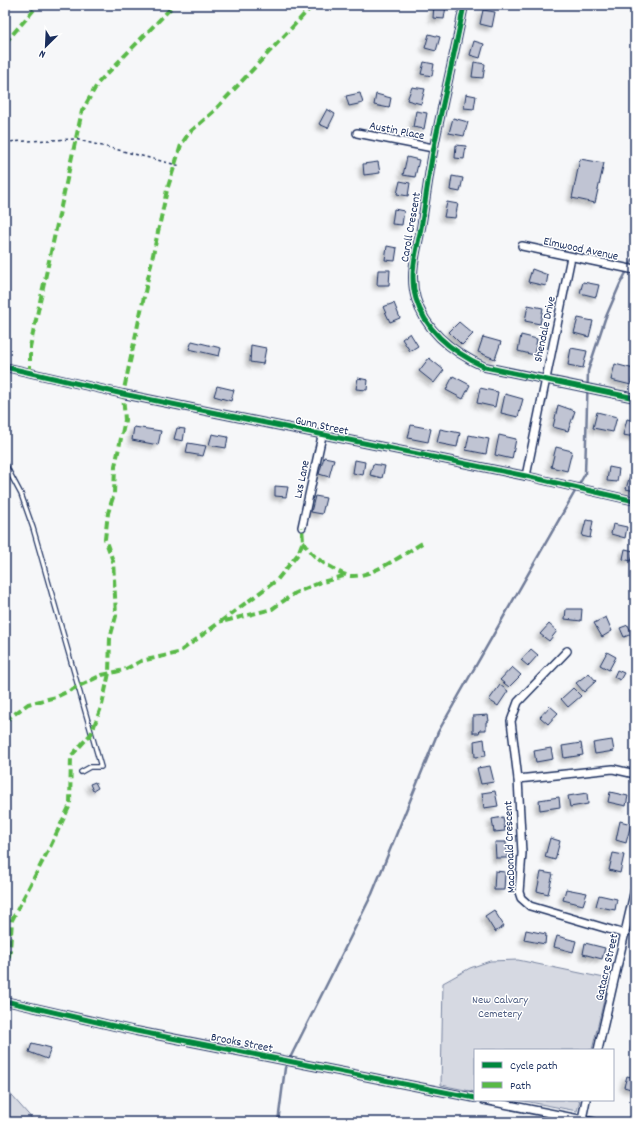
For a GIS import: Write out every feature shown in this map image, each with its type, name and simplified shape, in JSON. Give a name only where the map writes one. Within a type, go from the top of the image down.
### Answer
[{"type":"street","name":"Caroll Crescent","points":[[464,5],[433,148],[421,229],[413,261],[413,286],[420,311],[443,342],[467,359],[494,370],[635,398]]},
{"type":"street","name":"Austin Place","points":[[357,133],[433,148]]},
{"type":"street","name":"Elmwood Avenue","points":[[522,246],[635,270]]},
{"type":"street","name":"Shendale Drive","points":[[526,476],[544,380],[571,257]]},
{"type":"street","name":"Gunn Street","points":[[5,367],[123,394],[322,436],[526,476],[635,501]]},
{"type":"street","name":"Lxs Lane","points":[[302,527],[322,436]]},
{"type":"street","points":[[567,651],[518,702],[514,712],[511,721],[518,779],[613,769],[635,774]]},
{"type":"street","name":"MacDonald Crescent","points":[[518,779],[522,853],[519,892],[521,898],[530,906],[535,908],[625,934]]},
{"type":"street","name":"Gatacre Street","points":[[598,1049],[635,889]]},
{"type":"street","name":"Brooks Street","points":[[5,1001],[166,1037],[474,1098]]},
{"type":"street","points":[[489,1101],[594,1122]]},
{"type":"street","points":[[582,1119],[586,1101]]},
{"type":"lane","points":[[5,464],[21,494],[33,528],[101,767],[90,767],[81,772]]},
{"type":"path","points":[[5,142],[75,139],[181,166]]},
{"type":"green space","name":"New Calvary Cemetery","points":[[518,960],[609,979],[592,1049],[474,1049],[474,1092],[441,1085],[443,983],[470,968],[490,961]]},
{"type":"green space","points":[[5,1088],[35,1122],[5,1122]]},
{"type":"green space","points":[[524,1101],[580,1101],[577,1111]]},
{"type":"building","points":[[434,5],[446,6],[444,19],[433,18]]},
{"type":"building","points":[[483,10],[495,12],[492,27],[480,24]]},
{"type":"building","points":[[429,34],[440,37],[436,51],[425,48]]},
{"type":"building","points":[[474,41],[484,44],[480,58],[470,55]]},
{"type":"building","points":[[424,62],[434,64],[432,76],[421,74]]},
{"type":"building","points":[[474,62],[485,64],[483,78],[472,77]]},
{"type":"building","points":[[412,87],[425,89],[421,104],[407,100]]},
{"type":"building","points":[[360,93],[363,103],[349,106],[346,96]]},
{"type":"building","points":[[376,94],[391,98],[389,108],[374,105]]},
{"type":"building","points":[[466,94],[476,96],[474,109],[464,108]]},
{"type":"building","points":[[327,109],[335,114],[328,128],[319,124]]},
{"type":"building","points":[[416,111],[427,113],[424,129],[413,127]]},
{"type":"building","points":[[453,118],[468,122],[464,136],[449,133]]},
{"type":"building","points":[[456,145],[466,146],[464,159],[455,158]]},
{"type":"building","points":[[407,157],[419,160],[415,177],[403,175]]},
{"type":"building","points":[[580,159],[604,163],[595,203],[572,198]]},
{"type":"building","points":[[378,162],[380,173],[364,175],[363,164]]},
{"type":"building","points":[[452,176],[463,178],[460,192],[450,190]]},
{"type":"building","points":[[400,181],[410,183],[408,196],[397,194]]},
{"type":"building","points":[[447,202],[458,204],[455,218],[444,217]]},
{"type":"building","points":[[394,209],[404,211],[402,225],[392,224]]},
{"type":"building","points":[[387,246],[397,248],[395,261],[385,260]]},
{"type":"building","points":[[532,269],[548,275],[546,286],[528,282]]},
{"type":"building","points":[[378,270],[390,270],[389,285],[377,285]]},
{"type":"building","points":[[583,282],[599,285],[596,297],[580,293]]},
{"type":"building","points":[[394,303],[400,318],[390,322],[383,307]]},
{"type":"building","points":[[528,305],[543,308],[540,324],[525,321]]},
{"type":"building","points":[[578,318],[593,321],[589,337],[574,333]]},
{"type":"building","points":[[459,322],[473,334],[462,345],[449,332]]},
{"type":"building","points":[[410,333],[418,346],[410,351],[402,339]]},
{"type":"building","points":[[521,335],[537,339],[534,355],[518,351]]},
{"type":"building","points":[[483,337],[501,342],[495,359],[478,352]]},
{"type":"building","points":[[192,341],[221,348],[219,356],[189,349]]},
{"type":"building","points":[[251,345],[266,348],[263,364],[250,362]]},
{"type":"building","points":[[571,348],[587,351],[583,368],[568,365]]},
{"type":"building","points":[[429,358],[444,370],[434,383],[419,371]]},
{"type":"building","points":[[615,364],[634,369],[631,385],[611,380]]},
{"type":"building","points":[[453,376],[470,385],[463,399],[446,390]]},
{"type":"building","points":[[358,378],[368,380],[367,390],[356,389]]},
{"type":"building","points":[[217,386],[234,390],[231,401],[214,396]]},
{"type":"building","points":[[480,388],[498,392],[495,407],[477,403]]},
{"type":"building","points":[[505,394],[523,399],[518,417],[501,413]]},
{"type":"building","points":[[558,405],[575,411],[568,431],[553,427]]},
{"type":"building","points":[[597,412],[617,417],[613,432],[593,428]]},
{"type":"building","points":[[627,419],[635,421],[635,437],[623,435]]},
{"type":"building","points":[[411,425],[431,429],[428,442],[408,438]]},
{"type":"building","points":[[134,427],[161,431],[158,445],[132,440]]},
{"type":"building","points":[[177,428],[185,429],[183,441],[174,439]]},
{"type":"building","points":[[440,429],[460,433],[457,447],[437,443]]},
{"type":"building","points":[[212,434],[228,437],[226,448],[209,445]]},
{"type":"building","points":[[469,435],[489,439],[486,454],[466,450]]},
{"type":"building","points":[[499,435],[516,439],[512,459],[495,455]]},
{"type":"building","points":[[188,443],[206,446],[203,456],[186,453]]},
{"type":"building","points":[[556,447],[572,451],[567,471],[551,467]]},
{"type":"building","points":[[324,457],[334,459],[329,477],[319,474]]},
{"type":"building","points":[[355,460],[365,462],[363,475],[353,473]]},
{"type":"building","points":[[373,464],[385,466],[382,478],[370,475]]},
{"type":"building","points":[[609,467],[619,469],[617,482],[607,481]]},
{"type":"building","points":[[630,475],[635,476],[635,491],[626,489]]},
{"type":"building","points":[[275,486],[288,487],[286,497],[275,496]]},
{"type":"building","points":[[315,496],[326,498],[322,514],[311,512]]},
{"type":"building","points":[[586,520],[593,521],[590,538],[582,536]]},
{"type":"building","points":[[613,524],[627,527],[625,538],[611,534]]},
{"type":"building","points":[[625,549],[634,551],[631,561],[623,559]]},
{"type":"building","points":[[566,609],[582,609],[581,621],[565,619]]},
{"type":"building","points":[[606,617],[612,631],[602,637],[594,623]]},
{"type":"building","points":[[549,624],[557,631],[549,641],[540,634]]},
{"type":"building","points":[[628,625],[632,634],[624,637],[620,628]]},
{"type":"building","points":[[531,649],[538,655],[528,666],[521,660]]},
{"type":"building","points":[[607,652],[616,657],[609,670],[600,665]]},
{"type":"building","points":[[512,667],[521,675],[509,687],[500,680]]},
{"type":"building","points":[[617,670],[624,673],[620,680],[614,677]]},
{"type":"building","points":[[589,673],[596,681],[584,692],[576,683]]},
{"type":"building","points":[[500,685],[508,691],[498,706],[489,700]]},
{"type":"building","points":[[573,688],[581,696],[568,707],[561,699]]},
{"type":"building","points":[[550,706],[558,713],[548,724],[540,717]]},
{"type":"building","points":[[488,715],[489,721],[486,722],[486,730],[480,730],[479,733],[473,733],[473,716]]},
{"type":"building","points":[[484,739],[486,756],[475,757],[474,741]]},
{"type":"building","points":[[612,740],[614,751],[595,754],[593,743]]},
{"type":"building","points":[[581,743],[583,755],[564,758],[562,746]]},
{"type":"building","points":[[551,748],[553,759],[536,762],[534,751]]},
{"type":"building","points":[[490,766],[494,782],[481,784],[477,768]]},
{"type":"building","points":[[95,782],[98,788],[93,791],[90,784]]},
{"type":"building","points":[[495,791],[498,806],[484,808],[482,793]]},
{"type":"building","points":[[610,792],[628,796],[626,806],[608,802]]},
{"type":"building","points":[[587,793],[588,804],[570,807],[568,796]]},
{"type":"building","points":[[559,797],[560,807],[540,810],[539,800]]},
{"type":"building","points":[[503,817],[505,831],[494,832],[492,819]]},
{"type":"building","points":[[620,821],[631,824],[626,843],[616,840]]},
{"type":"building","points":[[550,838],[560,841],[555,860],[545,857]]},
{"type":"building","points":[[495,842],[506,842],[507,858],[496,858]]},
{"type":"building","points":[[613,853],[624,855],[620,873],[609,870]]},
{"type":"building","points":[[495,871],[505,872],[504,890],[494,890]]},
{"type":"building","points":[[541,872],[553,874],[548,894],[537,891]]},
{"type":"building","points":[[566,889],[587,893],[583,905],[563,900]]},
{"type":"building","points":[[599,895],[617,899],[615,910],[596,906]]},
{"type":"building","points":[[494,910],[504,926],[495,932],[485,916]]},
{"type":"building","points":[[526,930],[546,934],[545,944],[524,940]]},
{"type":"building","points":[[557,936],[576,941],[573,952],[554,947]]},
{"type":"building","points":[[585,943],[605,948],[602,959],[583,954]]},
{"type":"building","points":[[32,1043],[51,1048],[47,1059],[29,1052]]},
{"type":"building","points":[[627,1076],[635,1078],[634,1090],[624,1087]]},
{"type":"waterway","points":[[278,1122],[285,1068],[372,894],[438,732],[585,474],[588,371],[605,319],[620,284],[635,256]]},
{"type":"marked path","points":[[5,43],[38,5]]},
{"type":"marked path","points":[[30,373],[30,347],[82,111],[98,83],[174,5]]},
{"type":"marked path","points":[[5,981],[10,950],[12,920],[70,805],[71,756],[91,734],[102,705],[109,673],[110,638],[116,616],[113,561],[105,539],[108,513],[114,494],[115,466],[125,420],[123,394],[167,190],[181,145],[189,133],[213,112],[313,5]]},
{"type":"marked path","points":[[5,721],[28,704],[56,697],[102,675],[124,670],[141,661],[178,653],[277,580],[298,554],[303,541],[302,527]]},
{"type":"marked path","points":[[303,541],[311,553],[321,561],[346,575],[354,576],[364,574],[386,565],[424,542]]},
{"type":"marked path","points":[[225,621],[272,609],[295,593],[319,583],[347,575]]},
{"type":"cycle path","points":[[464,5],[434,147],[422,222],[414,260],[414,289],[421,311],[434,332],[452,348],[485,367],[635,398]]},
{"type":"cycle path","points":[[5,367],[123,394],[526,476],[635,501]]},
{"type":"cycle path","points":[[5,1001],[136,1031],[474,1098]]}]
